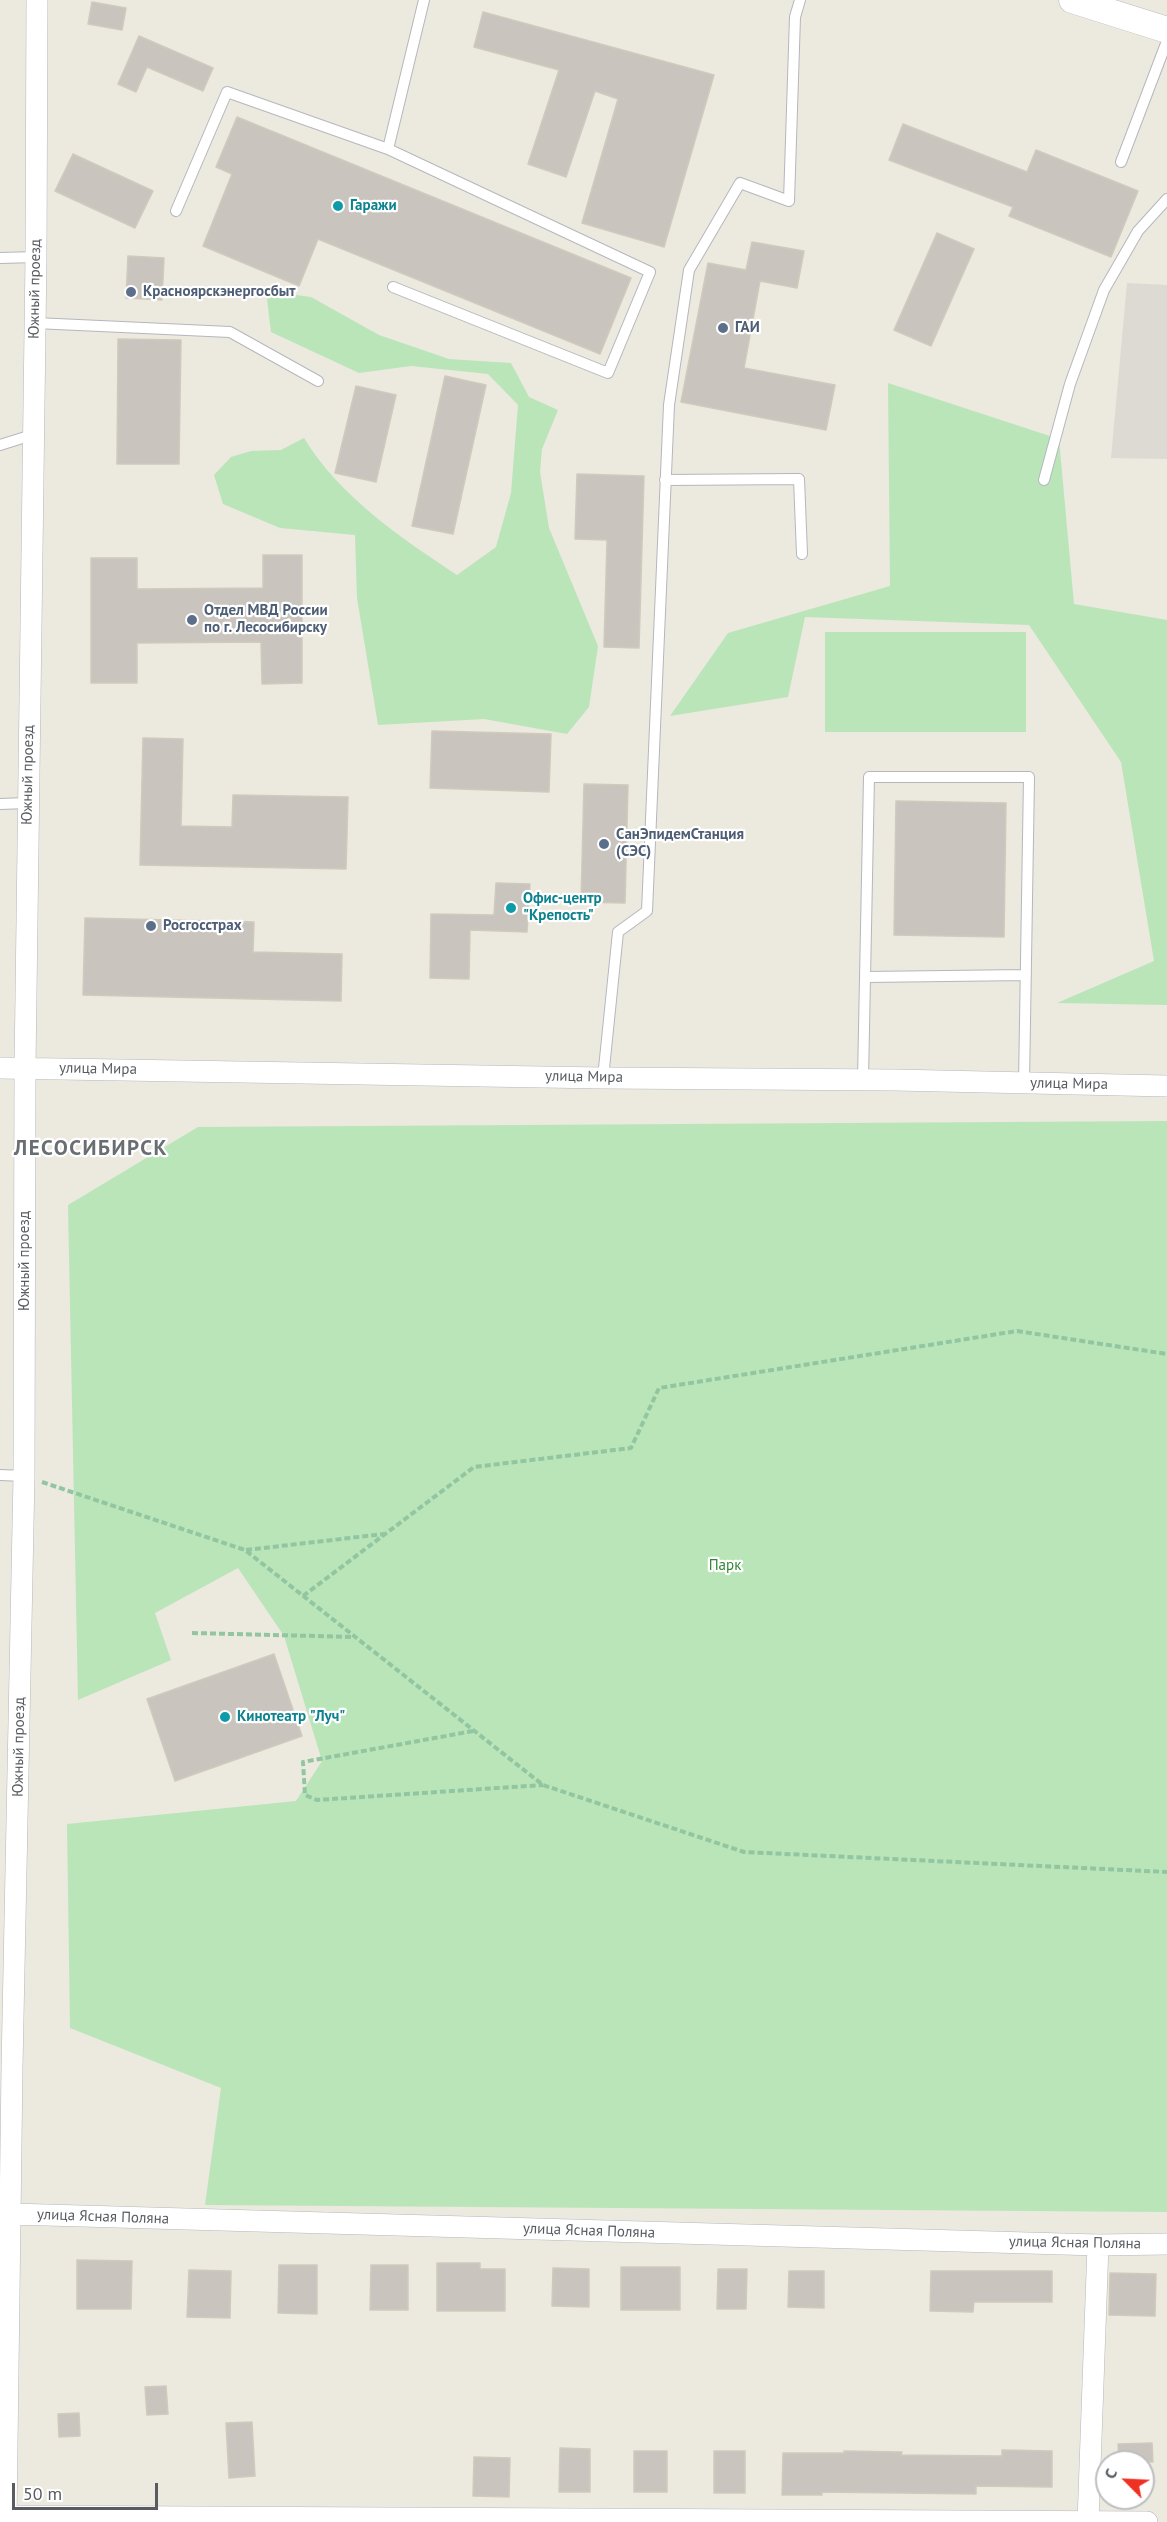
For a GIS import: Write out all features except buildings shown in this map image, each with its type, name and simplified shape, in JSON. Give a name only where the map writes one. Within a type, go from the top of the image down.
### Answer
[{"type":"street","name":"Южный проезд","points":[[6,2519],[11,2214],[6,2067],[24,1476],[27,803],[36,257],[37,0]]},
{"type":"street","points":[[1072,0],[1167,30]]},
{"type":"street","name":"улица Мира","points":[[0,1068],[603,1078],[863,1079],[1167,1086]]},
{"type":"street","name":"улица Ясная Поляна","points":[[11,2214],[1098,2245],[1167,2244]]},
{"type":"street","points":[[1088,2521],[1098,2245]]},
{"type":"street","points":[[6,2519],[1147,2522]]},
{"type":"lane","points":[[387,149],[424,0]]},
{"type":"lane","points":[[603,1078],[618,932],[647,911],[669,405],[689,270],[740,183],[789,201],[795,17],[800,0]]},
{"type":"lane","points":[[1121,162],[1167,41]]},
{"type":"lane","points":[[176,211],[227,92],[387,149],[650,272],[608,373],[393,287]]},
{"type":"lane","points":[[1044,480],[1070,384],[1104,290],[1138,231],[1167,199]]},
{"type":"lane","points":[[0,258],[36,257]]},
{"type":"lane","points":[[35,323],[230,332],[318,381]]},
{"type":"lane","points":[[0,445],[32,435]]},
{"type":"lane","points":[[665,480],[800,479],[802,554]]},
{"type":"lane","points":[[863,1079],[869,777],[1029,777],[1024,1083]]},
{"type":"lane","points":[[0,804],[27,803]]},
{"type":"lane","points":[[866,977],[1026,975]]},
{"type":"lane","points":[[0,1474],[24,1476]]},
{"type":"path","points":[[303,1596],[474,1467],[631,1448],[659,1388],[1017,1331],[1167,1354]]},
{"type":"path","points":[[24,1476],[245,1550],[543,1785],[744,1852],[1167,1872]]},
{"type":"path","points":[[245,1550],[385,1534]]},
{"type":"path","points":[[192,1633],[356,1637]]},
{"type":"path","points":[[474,1731],[303,1762],[305,1795],[317,1800],[543,1785]]},
{"type":"shaded area","points":[[1127,283],[1167,285],[1167,459],[1111,458]]},
{"type":"green space","points":[[266,291],[311,297],[379,335],[449,359],[511,363],[529,397],[558,410],[542,449],[540,472],[549,528],[598,646],[589,707],[567,734],[484,719],[378,725],[357,598],[355,535],[280,528],[223,504],[214,475],[231,457],[251,451],[281,450],[304,438],[318,459],[353,497],[393,531],[457,575],[496,547],[511,493],[518,405],[488,374],[411,366],[359,373],[271,332]]},
{"type":"green space","points":[[888,383],[1059,439],[1074,604],[1167,620],[1167,1005],[1057,1003],[1154,961],[1121,762],[1029,625],[805,617],[788,697],[670,716],[728,633],[890,586]]},
{"type":"green space","points":[[825,632],[1026,632],[1026,732],[825,732]]},
{"type":"green space","name":"Парк","points":[[1167,1121],[1167,2212],[205,2205],[221,2088],[70,2028],[67,1824],[296,1801],[322,1761],[284,1636],[238,1568],[155,1613],[171,1660],[78,1700],[68,1205],[198,1127]]},
{"type":"place","name":"Гаражи","points":[[338,206]]},
{"type":"place","name":"Красноярскэнергосбыт","points":[[131,292]]},
{"type":"place","name":"ГАИ","points":[[723,328]]},
{"type":"place","name":"Отдел МВД России по г. Лесосибирску","points":[[192,620]]},
{"type":"place","name":"СанЭпидемСтанция (СЭС)","points":[[604,844]]},
{"type":"place","name":"Офис-центр \"Крепость\"","points":[[511,908]]},
{"type":"place","name":"Росгосстрах","points":[[151,926]]},
{"type":"place","name":"Кинотеатр \"Луч\"","points":[[225,1717]]},
{"type":"district","name":"ЛЕСОСИБИРСК","points":[[91,1149]]}]
